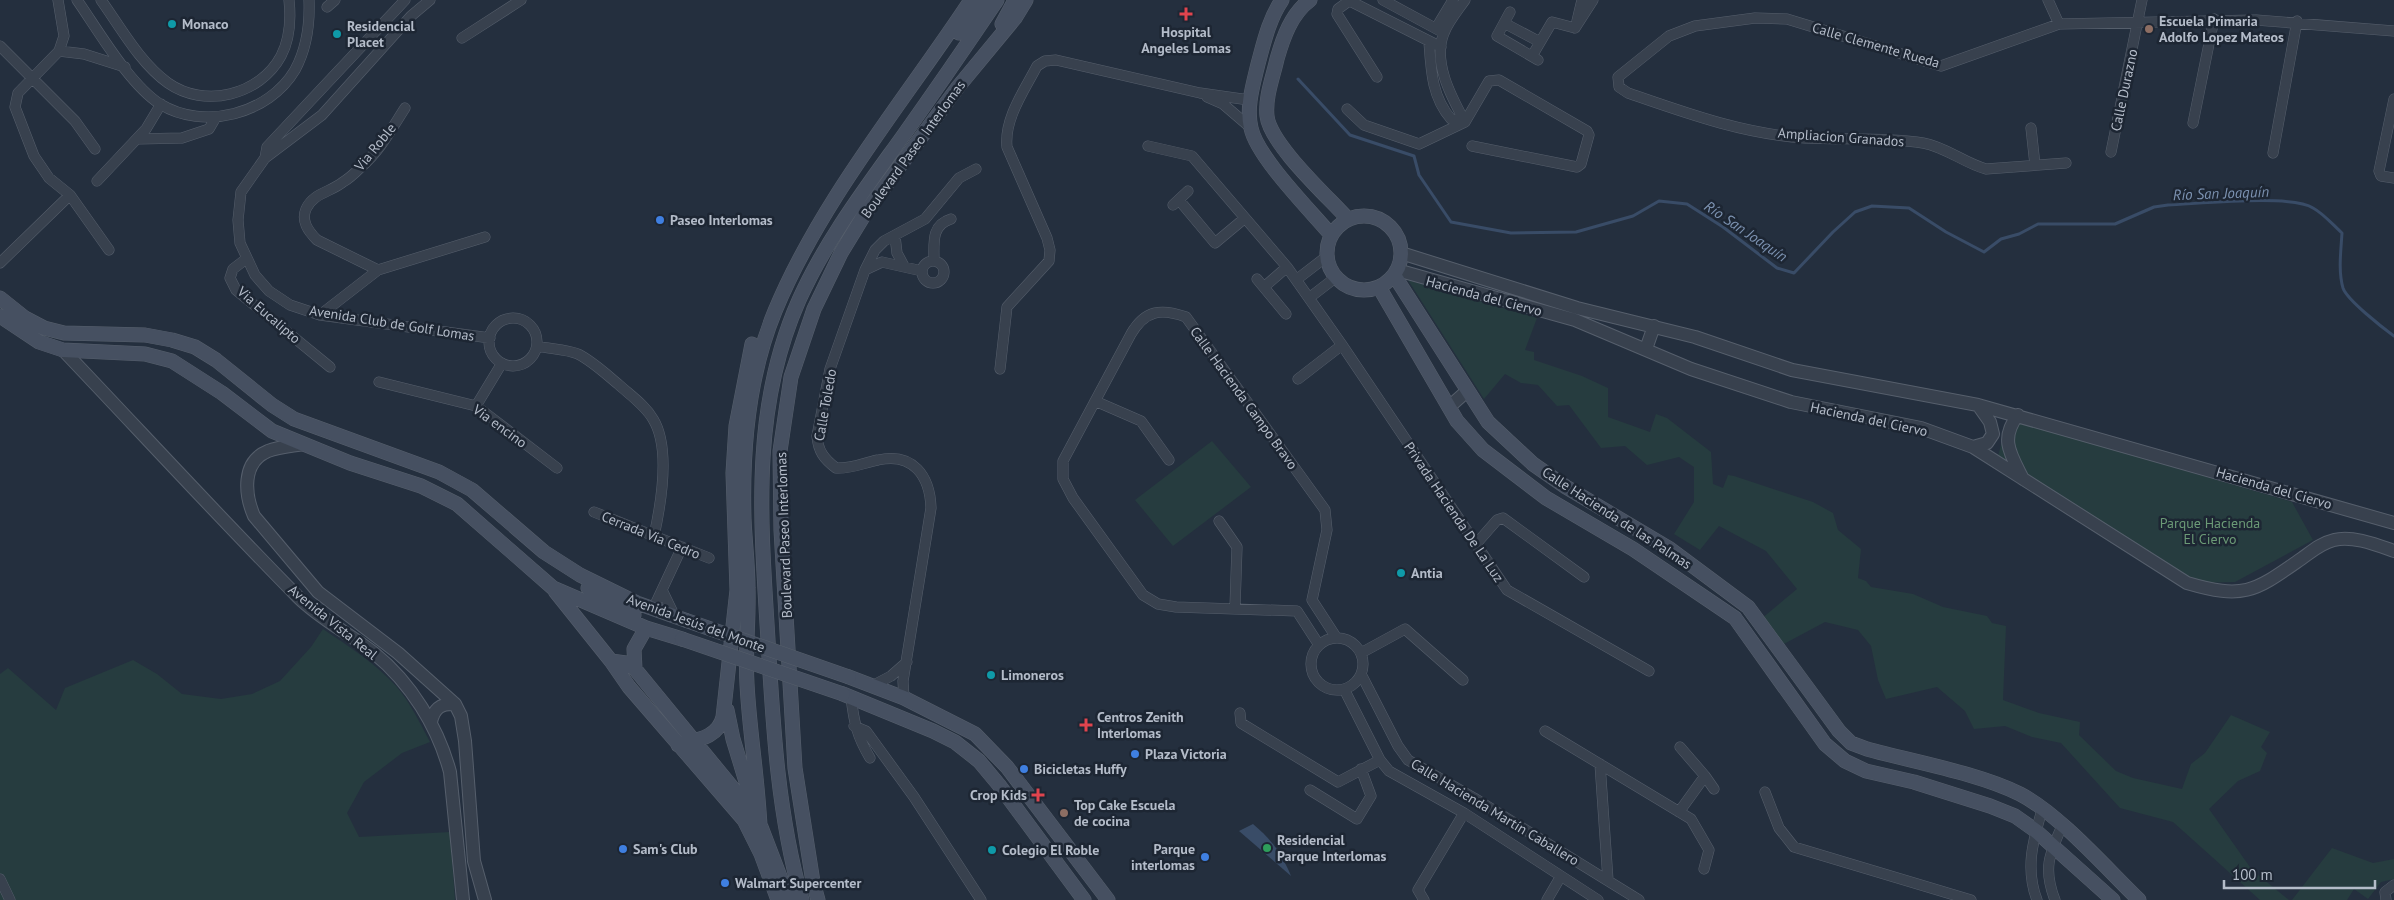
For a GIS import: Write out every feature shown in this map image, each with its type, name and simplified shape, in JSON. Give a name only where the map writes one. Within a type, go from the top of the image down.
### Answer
[{"type":"main road","points":[[754,814],[747,684],[748,590],[744,518],[747,425],[764,341],[775,311],[807,246],[849,179],[971,0]]},
{"type":"main road","points":[[909,93],[924,79],[970,19],[982,0]]},
{"type":"main road","name":"Boulevard Paseo Interlomas","points":[[802,900],[778,769],[772,707],[763,550],[762,450],[773,374],[799,302],[827,246],[854,203],[998,0]]},
{"type":"main road","points":[[986,53],[1015,0]]},
{"type":"main road","name":"Boulevard Paseo Interlomas","points":[[818,900],[813,882],[795,768],[782,540],[780,451],[791,377],[814,308],[841,253],[866,212],[986,53],[1015,18],[1026,0]]},
{"type":"main road","points":[[1282,0],[1274,12],[1249,100],[1251,128],[1258,148],[1331,235]]},
{"type":"main road","points":[[1310,0],[1301,6],[1290,24],[1280,48],[1267,100],[1267,116],[1271,129],[1281,145],[1346,218]]},
{"type":"main road","points":[[947,74],[970,19]]},
{"type":"main road","points":[[1362,215],[1374,216],[1384,221],[1398,239],[1401,253],[1396,272],[1379,287],[1368,290],[1356,290],[1344,285],[1335,278],[1329,268],[1326,257],[1327,246],[1331,235],[1346,218],[1362,215]]},
{"type":"main road","name":"Calle Hacienda de las Palmas","points":[[1396,272],[1467,391],[1488,422],[1533,464],[1566,487],[1670,549],[1748,607],[1839,731],[1852,742],[1867,749],[1998,784],[2022,795],[2062,826],[2139,900]]},
{"type":"main road","name":"Calle Hacienda de las Palmas","points":[[1379,287],[1457,421],[1483,450],[1546,498],[1633,549],[1735,618],[1825,744],[1844,762],[1866,771],[1914,782],[1990,806],[2015,816],[2036,831],[2112,900]]},
{"type":"main road","name":"Avenida Jesús del Monte","points":[[0,298],[31,321],[44,328],[64,333],[144,336],[172,340],[195,347],[216,360],[265,400],[294,419],[439,472],[472,490],[533,543],[562,564],[620,595],[680,619],[904,698],[975,734],[1007,767],[1108,900]]},
{"type":"main road","name":"Avenida Jesús del Monte","points":[[0,316],[39,342],[63,350],[145,354],[172,361],[222,393],[264,426],[350,463],[421,486],[457,504],[553,588],[646,628],[847,696],[955,742],[979,761],[1084,900]]},
{"type":"main road","points":[[678,745],[706,738],[717,730],[722,723],[737,590],[734,520],[736,426],[752,344]]},
{"type":"main road","points":[[350,463],[358,443]]},
{"type":"main road","points":[[562,564],[582,585],[633,613],[646,628],[634,649],[635,669]]},
{"type":"main road","points":[[553,588],[611,661],[629,687],[744,820],[761,854],[778,900]]},
{"type":"main road","points":[[611,661],[626,663],[635,669],[754,814],[790,900]]},
{"type":"main road","points":[[726,700],[733,739],[752,775],[761,827],[761,854]]},
{"type":"main road","points":[[726,781],[752,775]]},
{"type":"main road","points":[[1028,824],[1041,812]]},
{"type":"street","points":[[58,0],[64,36],[59,51],[18,93],[15,107],[34,156],[49,178],[70,195],[109,250]]},
{"type":"street","points":[[77,0],[125,68],[142,88],[161,104],[190,116],[216,117],[236,114],[257,105],[283,85],[294,70],[307,42],[310,19],[309,0]]},
{"type":"street","points":[[101,0],[141,56],[169,84],[194,94],[213,97],[232,95],[249,88],[270,72],[281,56],[288,39],[289,0]]},
{"type":"street","name":"Avenida Club de Golf Lomas","points":[[265,158],[267,147],[404,0]]},
{"type":"street","name":"Avenida Club de Golf Lomas","points":[[430,0],[411,16],[322,115],[265,158],[240,192],[238,220],[240,242],[246,259],[255,275],[269,291],[290,305],[320,315],[490,338]]},
{"type":"street","points":[[462,38],[521,0]]},
{"type":"street","points":[[1377,77],[1337,14],[1338,9],[1349,0],[1441,47]]},
{"type":"street","points":[[1383,0],[1397,4],[1440,31]]},
{"type":"street","points":[[1453,0],[1440,31],[1443,69],[1450,94],[1465,122]]},
{"type":"street","points":[[1440,31],[1465,0]]},
{"type":"street","points":[[1575,28],[1582,0]]},
{"type":"street","points":[[1575,28],[1593,0]]},
{"type":"street","points":[[2048,0],[2059,24]]},
{"type":"street","name":"Calle Durazno","points":[[2111,152],[2142,0]]},
{"type":"street","points":[[1510,12],[1497,34],[1498,38],[1535,58],[1540,42],[1552,22],[1575,28]]},
{"type":"street","name":"Calle Clemente Rueda","points":[[1619,87],[1618,76],[1621,72],[1669,36],[1694,26],[1755,18],[1787,19],[1941,66],[2059,24],[2214,19],[2296,22],[2394,31]]},
{"type":"street","points":[[2193,123],[2214,19]]},
{"type":"street","points":[[2273,153],[2296,22]]},
{"type":"street","points":[[1504,23],[1540,42]]},
{"type":"street","points":[[1429,42],[1431,72],[1438,98],[1452,119],[1465,122]]},
{"type":"street","points":[[0,46],[75,121],[95,149]]},
{"type":"street","points":[[59,51],[84,54],[125,68]]},
{"type":"street","points":[[1000,369],[1007,307],[1049,261],[1050,250],[1046,238],[1007,147],[1006,135],[1008,124],[1037,66],[1045,61],[1056,60],[1200,93],[1249,100]]},
{"type":"street","points":[[1348,109],[1364,125],[1416,144],[1422,143],[1465,122],[1490,81],[1499,80],[1588,131],[1589,135],[1581,164],[1577,167],[1472,146]]},
{"type":"street","name":"Ampliacion Granados","points":[[1619,87],[1628,93],[1732,128],[1804,138],[1870,138],[1922,143],[1934,145],[1986,169],[2066,162]]},
{"type":"street","points":[[1200,93],[1223,104],[1251,128]]},
{"type":"street","points":[[2394,99],[2379,171],[2381,176],[2394,178]]},
{"type":"street","points":[[98,181],[146,129],[161,104]]},
{"type":"street","name":"Via Roble","points":[[378,270],[316,240],[308,232],[304,222],[305,210],[312,200],[342,184],[363,166],[387,137],[405,108]]},
{"type":"street","points":[[137,139],[182,138],[209,129],[216,117]]},
{"type":"street","points":[[2031,128],[2036,165]]},
{"type":"street","name":"Privada Hacienda De La Luz","points":[[1148,146],[1192,156],[1287,267],[1342,345],[1507,590],[1649,671]]},
{"type":"street","name":"Calle Toledo","points":[[904,698],[903,681],[931,508],[930,492],[924,478],[909,462],[887,458],[851,468],[836,468],[822,456],[818,447],[817,436],[830,369],[865,270],[875,250],[884,241],[925,219],[958,178],[976,169]]},
{"type":"street","points":[[1188,191],[1176,202],[1215,243],[1245,218]]},
{"type":"street","points":[[0,263],[70,195]]},
{"type":"street","points":[[934,262],[935,233],[938,226],[951,219]]},
{"type":"street","points":[[895,236],[897,253],[904,266]]},
{"type":"street","points":[[320,315],[378,270],[485,237]]},
{"type":"street","name":"Hacienda del Ciervo","points":[[1401,253],[1577,308],[1695,336],[1792,370],[1978,404],[2394,523]]},
{"type":"street","points":[[1296,280],[1326,257]]},
{"type":"street","name":"Via Eucalipto","points":[[246,259],[233,269],[230,278],[236,290],[330,367]]},
{"type":"street","points":[[865,270],[882,262],[922,271]]},
{"type":"street","points":[[934,262],[940,264],[943,276],[938,281],[928,282],[923,276],[922,271],[927,263],[934,262]]},
{"type":"street","points":[[1286,314],[1261,283],[1287,267]]},
{"type":"street","name":"Hacienda del Ciervo","points":[[1396,272],[1574,320],[1692,370],[1791,402],[1921,428],[1973,447],[2188,583],[2201,587],[2229,591],[2252,590],[2264,585],[2322,544],[2336,539],[2354,540],[2394,551]]},
{"type":"street","points":[[1309,298],[1335,278]]},
{"type":"street","name":"Calle Hacienda Campo Bravo","points":[[1319,645],[1297,611],[1176,607],[1158,604],[1143,595],[1073,498],[1063,479],[1063,461],[1095,401],[1139,321],[1153,313],[1168,311],[1186,317],[1325,510],[1327,530],[1312,600],[1336,637]]},
{"type":"street","points":[[516,318],[525,321],[532,328],[536,336],[537,346],[532,357],[524,364],[512,366],[502,363],[494,357],[490,348],[490,338],[493,330],[499,323],[516,318]]},
{"type":"street","points":[[1646,349],[1654,326]]},
{"type":"street","points":[[1298,379],[1342,345]]},
{"type":"street","points":[[537,346],[577,354],[604,372],[640,403],[654,420],[661,440],[663,467],[660,510],[654,536]]},
{"type":"street","name":"Avenida Vista Real","points":[[63,350],[300,599],[375,654],[402,680],[431,722],[445,752],[450,772],[463,900]]},
{"type":"street","points":[[476,406],[502,363]]},
{"type":"street","name":"Via encino","points":[[379,382],[476,406],[557,468]]},
{"type":"street","points":[[1449,406],[1467,391]]},
{"type":"street","points":[[1095,401],[1140,421],[1169,460]]},
{"type":"street","points":[[1973,447],[1987,443],[1993,434],[1990,422],[1978,404]]},
{"type":"street","points":[[2018,415],[2010,426],[2007,442],[2023,480]]},
{"type":"street","name":"Avenida Vista Real","points":[[303,444],[268,451],[252,466],[246,487],[248,501],[254,516],[318,592],[398,653],[455,704],[461,716],[466,741],[474,861],[485,900]]},
{"type":"street","name":"Cerrada Vía Cedro","points":[[594,512],[709,558]]},
{"type":"street","points":[[1476,544],[1497,520],[1503,518],[1584,577]]},
{"type":"street","points":[[1219,521],[1237,547],[1235,608]]},
{"type":"street","points":[[653,609],[682,547]]},
{"type":"street","points":[[662,590],[680,619]]},
{"type":"street","points":[[1361,653],[1405,630],[1463,680]]},
{"type":"street","points":[[1336,637],[1346,639],[1355,644],[1361,653],[1364,664],[1361,674],[1354,684],[1344,689],[1330,689],[1319,682],[1312,670],[1312,657],[1319,645],[1336,637]]},
{"type":"street","points":[[872,686],[891,676],[907,662]]},
{"type":"street","name":"Calle Hacienda Martín Caballero","points":[[1361,674],[1398,746],[1408,760],[1639,900]]},
{"type":"street","name":"Calle Hacienda Martín Caballero","points":[[1344,689],[1380,760],[1389,771],[1464,813],[1598,900]]},
{"type":"street","points":[[847,696],[858,738],[870,758]]},
{"type":"street","points":[[431,722],[433,713],[438,707],[445,703],[455,704]]},
{"type":"street","points":[[1240,713],[1241,723],[1338,782],[1380,760]]},
{"type":"street","points":[[854,726],[866,731],[914,797],[981,900]]},
{"type":"street","points":[[1545,731],[1691,819],[1709,850],[1704,869]]},
{"type":"street","points":[[1680,747],[1714,789]]},
{"type":"street","points":[[1600,764],[1608,880]]},
{"type":"street","points":[[1310,790],[1358,819],[1371,796],[1361,770]]},
{"type":"street","points":[[1680,812],[1705,776]]},
{"type":"street","points":[[1765,792],[1779,828],[1794,847],[1971,900]]},
{"type":"street","points":[[2042,810],[2030,849],[2030,864],[2036,896],[2050,887]]},
{"type":"street","points":[[1424,900],[1418,890],[1464,813]]},
{"type":"street","points":[[2054,900],[2047,870],[2052,846],[2062,826]]},
{"type":"street","points":[[1547,900],[1562,876]]},
{"type":"street","points":[[0,879],[8,897]]},
{"type":"street","points":[[2386,900],[2385,892],[2394,885]]},
{"type":"green space","points":[[1408,280],[1537,318],[1525,350],[1534,352],[1534,360],[1582,376],[1608,388],[1608,417],[1650,432],[1656,414],[1667,418],[1711,452],[1713,484],[1723,488],[1728,475],[1734,476],[1813,502],[1833,513],[1838,530],[1861,549],[1858,578],[1866,581],[1871,587],[1913,594],[1943,607],[1987,616],[1992,623],[2006,626],[2003,700],[2039,713],[2080,722],[2079,735],[2116,771],[2133,778],[2182,789],[2191,764],[2205,753],[2231,715],[2270,732],[2261,747],[2267,753],[2260,771],[2238,781],[2209,809],[2252,870],[2289,900],[2260,900],[2173,822],[2120,808],[2061,743],[2032,737],[2005,726],[1974,729],[1965,711],[1937,687],[1886,699],[1878,680],[1871,646],[1858,630],[1825,622],[1780,646],[1761,619],[1797,589],[1766,551],[1719,526],[1700,550],[1674,534],[1694,502],[1694,467],[1679,457],[1647,465],[1625,446],[1601,448],[1569,405],[1557,406],[1538,385],[1521,383],[1505,374],[1484,399]]},
{"type":"green space","name":"Parque Hacienda El Ciervo","points":[[2008,419],[2292,502],[2313,540],[2235,582],[2196,583],[1998,456]]},
{"type":"green space","points":[[1212,441],[1251,487],[1173,546],[1135,500]]},
{"type":"green space","points":[[323,629],[370,662],[396,686],[410,706],[430,742],[402,753],[364,782],[347,813],[359,837],[450,832],[455,900],[0,900],[0,674],[8,668],[56,710],[65,688],[133,660],[157,674],[182,694],[221,699],[252,694],[280,681],[311,647]]},
{"type":"green space","points":[[2332,848],[2373,863],[2394,859],[2394,879],[2381,882],[2368,899],[2354,889],[2347,900],[2292,900]]},
{"type":"water","name":"Residencial Parque Interlomas","points":[[1253,824],[1275,847],[1291,876],[1239,831]]},
{"type":"waterway","name":"Río San Joaquín","points":[[1298,79],[1350,135],[1414,156],[1419,175],[1451,222],[1511,233],[1576,232],[1633,216],[1659,201],[1687,204],[1723,227],[1777,268],[1794,273],[1855,212],[1872,206],[1909,208],[1946,232],[1984,252],[2001,239],[2019,234],[2038,224],[2115,224],[2154,207],[2168,205],[2266,201],[2286,201],[2302,204],[2317,210],[2342,233],[2340,268],[2343,288],[2358,306],[2394,336]]},
{"type":"place","name":"Hospital Angeles Lomas","points":[[1186,14]]},
{"type":"place","name":"Monaco","points":[[172,24]]},
{"type":"place","name":"Escuela Primaria Adolfo Lopez Mateos","points":[[2149,29]]},
{"type":"place","name":"Residencial Placet","points":[[337,34]]},
{"type":"place","name":"Paseo Interlomas","points":[[660,220]]},
{"type":"place","name":"Antia","points":[[1401,573]]},
{"type":"place","name":"Limoneros","points":[[991,675]]},
{"type":"place","name":"Centros Zenith Interlomas","points":[[1086,725]]},
{"type":"place","name":"Plaza Victoria","points":[[1135,754]]},
{"type":"place","name":"Bicicletas Huffy","points":[[1024,769]]},
{"type":"place","name":"Crop Kids","points":[[1038,795]]},
{"type":"place","name":"Top Cake Escuela de cocina","points":[[1064,813]]},
{"type":"place","name":"Residencial Parque Interlomas","points":[[1267,848]]},
{"type":"place","name":"Sam's Club","points":[[623,849]]},
{"type":"place","name":"Colegio El Roble","points":[[992,850]]},
{"type":"place","name":"Parque interlomas","points":[[1205,857]]},
{"type":"place","name":"Walmart Supercenter","points":[[725,883]]}]
